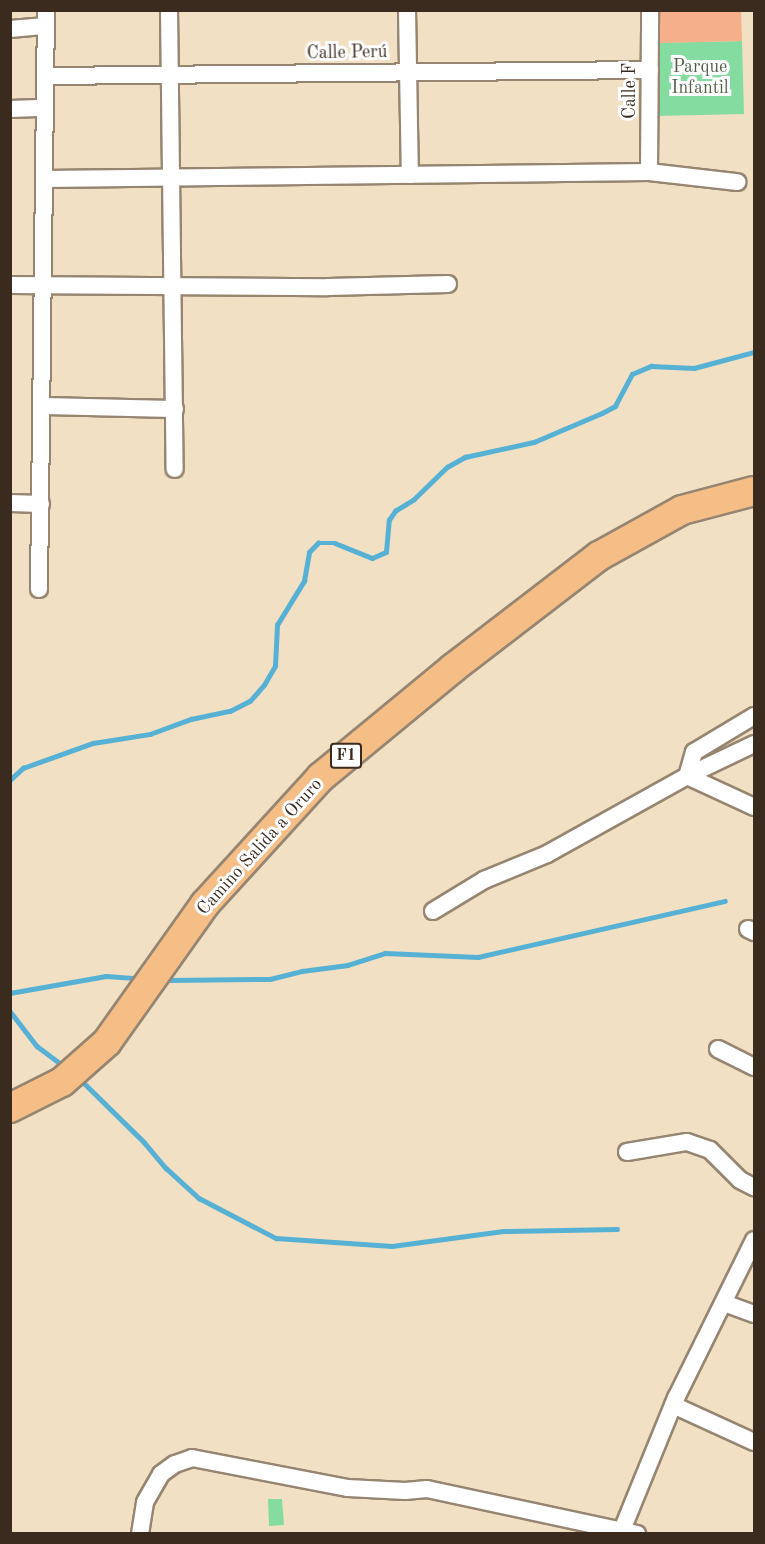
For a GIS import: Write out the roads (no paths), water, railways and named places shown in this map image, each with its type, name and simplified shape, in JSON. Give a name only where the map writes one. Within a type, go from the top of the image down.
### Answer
[{"type":"highway","name":"Camino Salida a Oruro","points":[[10,1108],[62,1082],[107,1042],[206,904],[321,777],[374,733],[453,668],[598,556],[682,510],[754,491]]},
{"type":"street","points":[[170,10],[175,469]]},
{"type":"street","points":[[407,10],[410,175]]},
{"type":"street","name":"Calle F","points":[[649,172],[650,10]]},
{"type":"street","points":[[10,29],[46,18],[39,589]]},
{"type":"street","name":"Calle Perú","points":[[45,76],[650,70]]},
{"type":"street","points":[[10,109],[45,108]]},
{"type":"street","points":[[44,179],[649,172],[737,182]]},
{"type":"street","points":[[10,285],[448,284]]},
{"type":"street","points":[[42,406],[175,409]]},
{"type":"street","points":[[10,503],[41,504]]},
{"type":"street","points":[[687,776],[694,752],[754,716]]},
{"type":"street","points":[[433,910],[484,880],[547,854],[687,776],[754,744]]},
{"type":"street","points":[[687,776],[754,807]]},
{"type":"street","points":[[718,1048],[754,1066]]},
{"type":"street","points":[[627,1152],[687,1142],[711,1150],[740,1180],[754,1187]]},
{"type":"street","points":[[140,1533],[145,1502],[161,1474],[175,1464],[192,1458],[348,1488],[405,1491],[427,1489],[630,1532],[673,1405],[754,1240]]},
{"type":"street","points":[[724,1303],[754,1314]]},
{"type":"street","points":[[673,1405],[754,1442]]},
{"type":"waterway","points":[[10,780],[23,768],[93,743],[150,734],[191,719],[230,711],[250,701],[264,685],[275,666],[277,625],[304,581],[309,552],[318,543],[335,543],[372,558],[386,552],[389,520],[395,511],[414,499],[447,467],[465,457],[534,442],[602,413],[615,406],[632,374],[651,366],[694,368],[754,352]]},
{"type":"waterway","points":[[168,980],[270,979],[302,971],[348,965],[385,953],[478,957],[725,901]]},
{"type":"waterway","points":[[10,993],[106,976],[136,978]]},
{"type":"waterway","points":[[10,1011],[37,1046],[61,1064]]},
{"type":"waterway","points":[[80,1079],[144,1142],[166,1168],[199,1198],[276,1238],[392,1246],[503,1231],[617,1229]]},
{"type":"park label","name":"Parque Infantil","points":[[700,78]]}]
